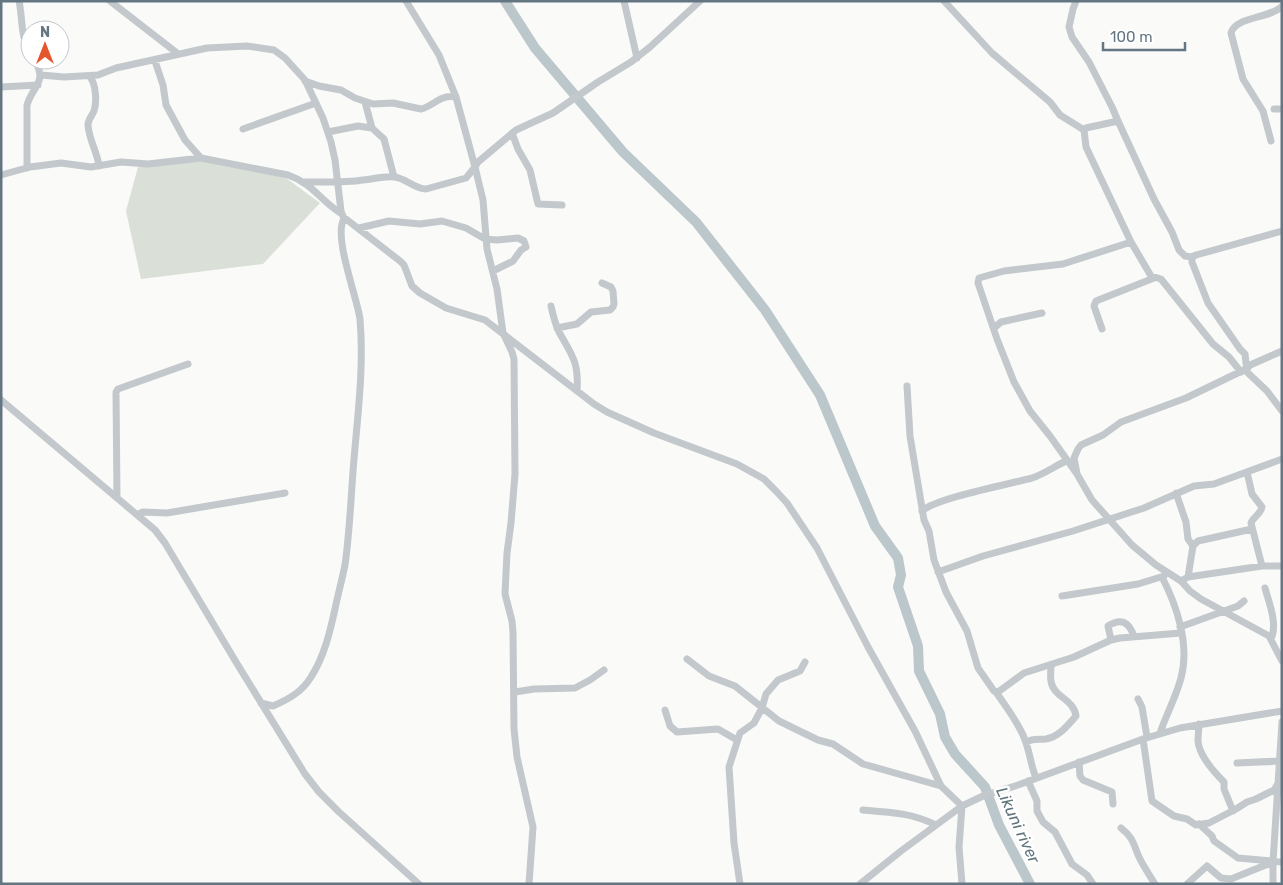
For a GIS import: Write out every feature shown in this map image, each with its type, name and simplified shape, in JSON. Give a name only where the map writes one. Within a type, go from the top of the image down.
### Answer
[{"type":"street","points":[[19,1],[23,20]]},
{"type":"street","points":[[110,1],[176,54]]},
{"type":"street","points":[[406,1],[439,56],[456,97],[483,200],[485,238],[498,289],[502,333],[514,359],[515,474],[505,594],[512,621],[515,692],[514,729],[517,757],[533,827],[529,884]]},
{"type":"street","points":[[624,1],[637,58]]},
{"type":"street","points":[[1,175],[27,168],[61,163],[99,166],[121,162],[148,164],[201,158],[288,175],[305,182],[338,182],[375,177],[394,177],[409,182],[421,189],[426,189],[466,178],[478,162],[512,133],[553,112],[637,58],[700,1]]},
{"type":"street","points":[[944,1],[992,53],[1050,102],[1060,115],[1084,130]]},
{"type":"street","points":[[1076,1],[1069,27],[1072,37],[1092,67],[1179,250],[1185,256],[1192,257],[1282,231]]},
{"type":"street","points":[[1272,141],[1263,112],[1243,79],[1231,33],[1234,27],[1242,22],[1276,11],[1282,6]]},
{"type":"street","points":[[41,75],[90,77],[98,76],[116,68],[207,48],[247,46],[266,48],[280,54],[305,80],[328,132],[336,160],[343,217],[341,238],[359,317],[362,351],[361,385],[344,567],[331,628],[312,676],[299,693],[289,699],[273,706],[261,703]]},
{"type":"street","points":[[154,60],[163,85],[166,105],[185,140],[201,158]]},
{"type":"street","points":[[27,168],[27,105],[30,95],[38,85],[41,75],[39,70]]},
{"type":"street","points":[[90,77],[94,81],[94,106],[88,126],[91,144],[97,154],[99,166]]},
{"type":"street","points":[[305,80],[319,86],[340,90],[373,104],[401,104],[421,109],[445,97],[456,97]]},
{"type":"street","points":[[1,87],[38,85]]},
{"type":"street","points":[[365,102],[372,128],[384,139],[394,177]]},
{"type":"street","points":[[243,129],[316,103]]},
{"type":"street","points":[[1274,109],[1282,109]]},
{"type":"street","points":[[1084,130],[1088,127],[1118,121]]},
{"type":"street","points":[[328,132],[358,126],[372,128]]},
{"type":"street","points":[[1084,130],[1086,147],[1131,242],[1154,278]]},
{"type":"street","points":[[512,133],[518,149],[530,170],[538,204],[562,205]]},
{"type":"street","points":[[305,182],[327,204],[404,265],[410,282],[420,293],[446,308],[485,320],[594,404],[628,423],[737,464],[764,479],[797,516],[817,548],[915,731],[941,786],[962,806]]},
{"type":"street","points":[[359,228],[389,221],[420,224],[442,221],[466,228],[485,238],[497,240],[518,238],[526,243],[526,247],[521,250],[513,262],[493,271]]},
{"type":"street","points":[[1131,242],[1063,264],[1004,271],[979,278],[978,283],[1008,368],[1030,411],[1078,474],[1092,500],[1132,545],[1165,575],[1181,630],[1183,657],[1181,677],[1160,733]]},
{"type":"street","points":[[1192,257],[1192,262],[1208,303],[1245,354],[1247,372],[1267,391],[1282,411]]},
{"type":"street","points":[[1102,329],[1094,306],[1096,301],[1154,278],[1161,279],[1214,344],[1246,368]]},
{"type":"street","points":[[557,328],[577,324],[592,312],[610,310],[614,304],[613,291],[611,287],[602,283]]},
{"type":"street","points":[[551,306],[557,328],[574,360],[577,391]]},
{"type":"street","points":[[994,328],[1001,322],[1042,313]]},
{"type":"street","points":[[1078,474],[1074,458],[1081,446],[1103,435],[1111,428],[1131,417],[1186,398],[1282,351]]},
{"type":"street","points":[[118,498],[116,392],[118,389],[188,364]]},
{"type":"street","points":[[907,386],[910,436],[922,511],[929,530],[934,560],[952,604],[967,631],[978,668],[1014,719],[1026,742],[1031,766],[1036,778]]},
{"type":"street","points":[[1,400],[155,530],[165,543],[305,774],[319,792],[339,812],[419,884]]},
{"type":"street","points":[[938,572],[983,556],[1073,531],[1107,518],[1144,508],[1194,486],[1214,484],[1282,459]]},
{"type":"street","points":[[922,511],[934,504],[1034,477],[1066,460]]},
{"type":"street","points":[[1247,472],[1252,494],[1262,506],[1259,514],[1253,519],[1252,529],[1262,566]]},
{"type":"street","points":[[1176,493],[1186,522],[1188,539],[1193,546]]},
{"type":"street","points":[[137,514],[143,512],[167,513],[285,494]]},
{"type":"street","points":[[1252,529],[1198,541],[1193,546],[1184,579],[1190,591],[1201,599],[1269,636],[1282,661]]},
{"type":"street","points":[[1062,596],[1138,584],[1165,575],[1184,579],[1262,566],[1282,566]]},
{"type":"street","points":[[1265,588],[1273,625],[1271,638]]},
{"type":"street","points":[[996,692],[1024,673],[1051,665],[1111,640],[1181,630],[1238,606],[1244,601]]},
{"type":"street","points":[[1111,640],[1108,629],[1110,624],[1126,623],[1129,625],[1134,636]]},
{"type":"street","points":[[687,659],[710,676],[735,686],[779,721],[818,740],[833,744],[863,764],[941,786]]},
{"type":"street","points":[[740,884],[734,843],[729,767],[740,733],[754,723],[762,708],[763,699],[771,686],[778,680],[800,671],[805,662]]},
{"type":"street","points":[[1026,742],[1034,738],[1048,739],[1064,729],[1076,716],[1076,712],[1068,701],[1056,693],[1051,682],[1051,665]]},
{"type":"street","points":[[515,692],[534,689],[575,688],[604,670]]},
{"type":"street","points":[[1138,699],[1142,707],[1152,801],[1174,816],[1187,819],[1194,824],[1208,823],[1274,790],[1280,778]]},
{"type":"street","points":[[665,710],[670,726],[677,732],[700,732],[708,729],[718,729],[738,740]]},
{"type":"street","points":[[860,884],[962,806],[992,792],[1028,781],[1160,733],[1199,724],[1282,711]]},
{"type":"street","points":[[1273,884],[1273,862],[1279,833],[1282,722]]},
{"type":"street","points":[[1199,724],[1198,742],[1200,749],[1216,774],[1224,782],[1224,789],[1233,811]]},
{"type":"street","points":[[1237,763],[1280,761]]},
{"type":"street","points":[[1079,762],[1080,776],[1083,780],[1112,792],[1113,804]]},
{"type":"street","points":[[1028,781],[1037,801],[1042,822],[1056,832],[1072,864],[1076,869],[1087,875],[1093,884]]},
{"type":"street","points":[[962,806],[959,847],[962,884]]},
{"type":"street","points":[[863,810],[896,812],[919,817],[936,825]]},
{"type":"street","points":[[1199,824],[1212,836],[1214,841],[1238,858],[1282,862]]},
{"type":"street","points":[[1121,828],[1130,835],[1136,845],[1140,858],[1155,884]]},
{"type":"street","points":[[1187,884],[1207,866],[1221,878],[1231,879],[1273,862]]},
{"type":"shaded area","points":[[203,161],[286,178],[320,203],[263,264],[141,279],[126,211],[138,167]]},
{"type":"waterway","name":"Likuni river","points":[[505,1],[535,48],[623,152],[696,222],[765,310],[820,395],[875,526],[898,558],[901,575],[898,587],[918,646],[919,671],[940,714],[945,737],[955,754],[985,787],[999,825],[1030,884]]}]
